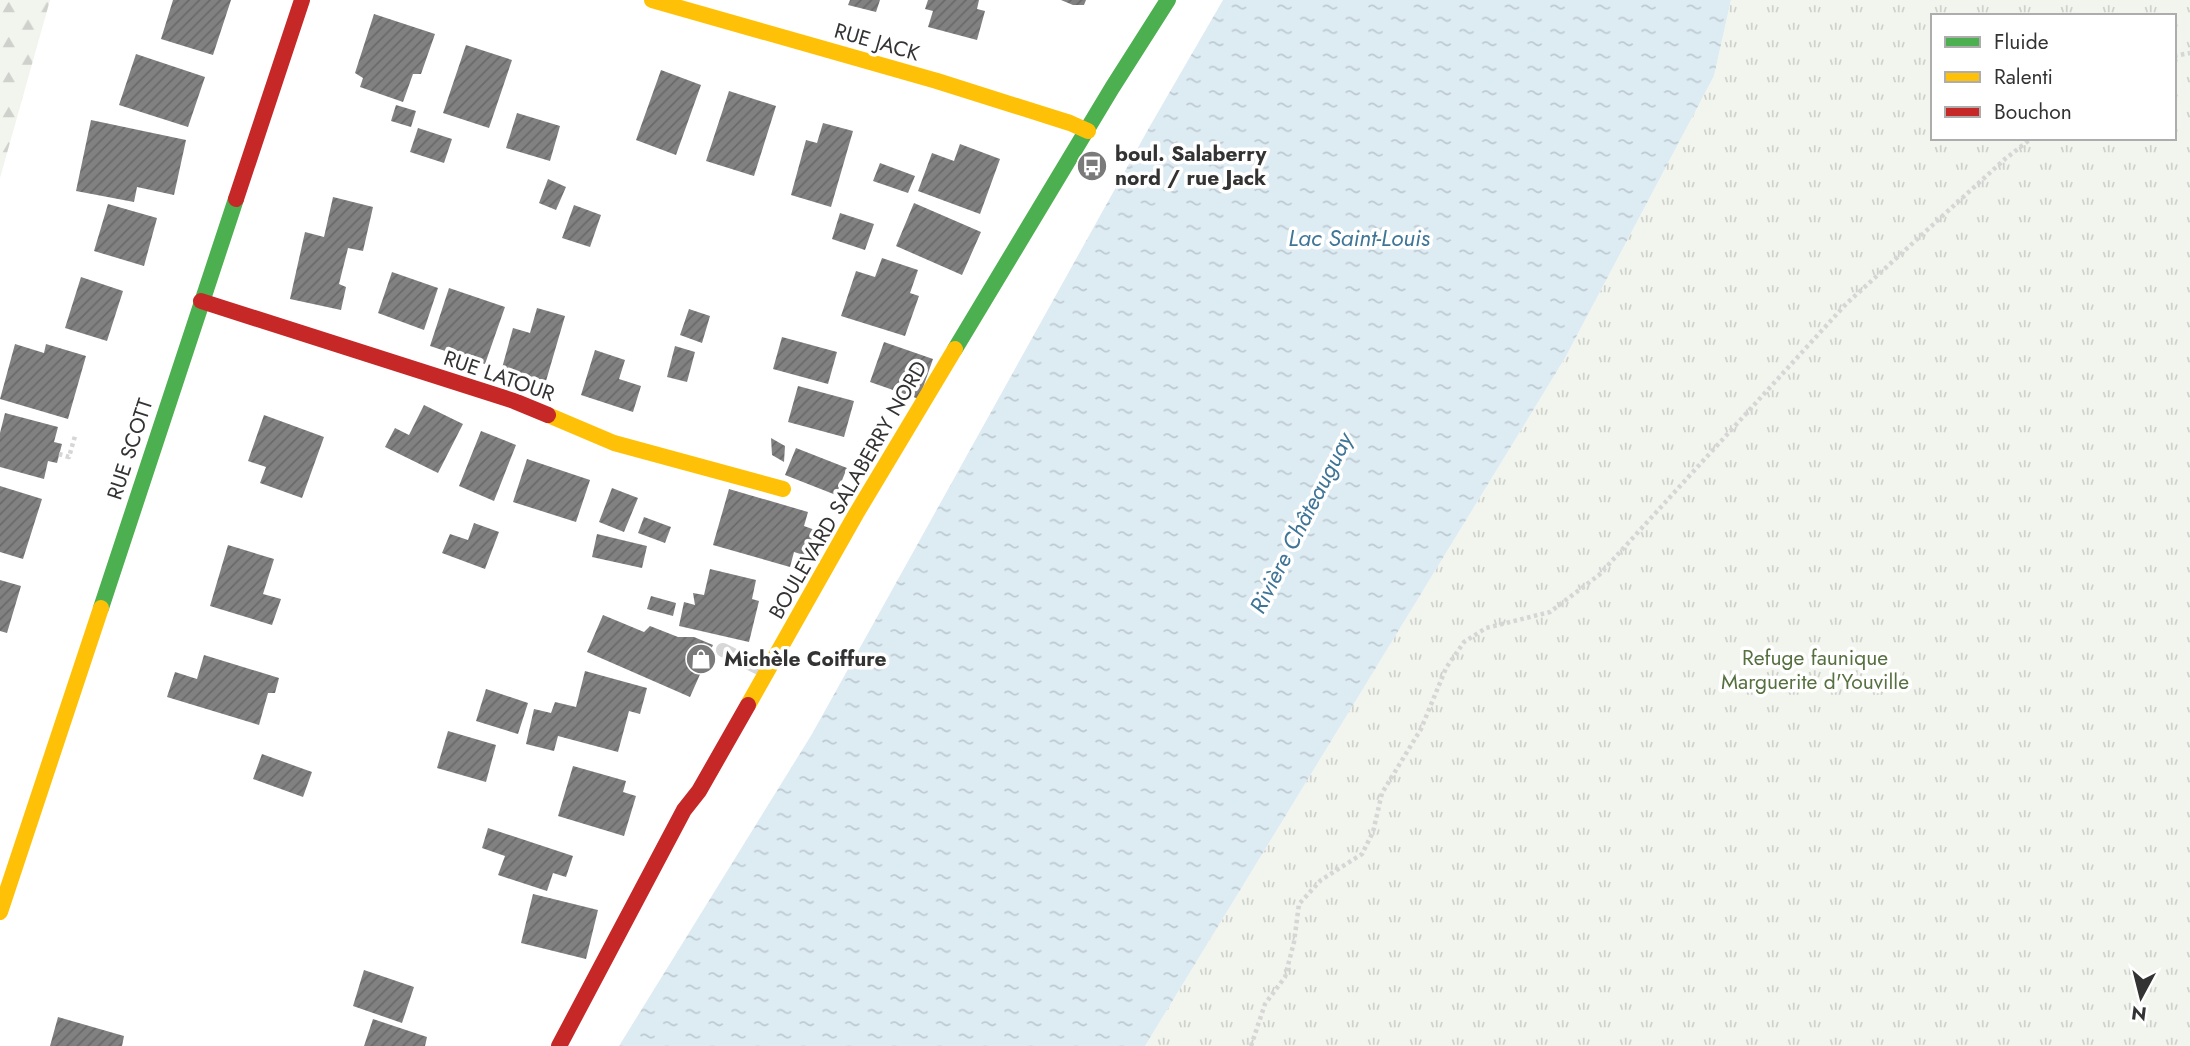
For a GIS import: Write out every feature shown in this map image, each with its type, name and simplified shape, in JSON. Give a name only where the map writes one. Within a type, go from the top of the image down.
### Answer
[{"type":"street","name":"RUE SCOTT","points":[[0,912],[302,0]]},
{"type":"street","name":"RUE JACK","points":[[652,0],[937,81],[1088,131]]},
{"type":"street","name":"BOULEVARD SALABERRY NORD","points":[[559,1046],[653,867],[856,514],[1168,0]]},
{"type":"street","name":"RUE LATOUR","points":[[201,301],[514,401],[614,443],[783,489]]},
{"type":"lane","points":[[723,650],[766,672]]},
{"type":"path","points":[[1251,1046],[1265,1003],[1285,977],[1294,942],[1299,904],[1321,880],[1362,854],[1373,832],[1382,793],[1421,729],[1446,668],[1464,642],[1486,628],[1550,612],[1599,575],[1846,304],[2005,159],[2029,140]]},
{"type":"path","points":[[59,454],[69,457],[75,436]]},
{"type":"green space","points":[[0,0],[50,0],[0,178]]},
{"type":"green space","name":"Refuge faunique Marguerite d'Youville","points":[[1731,0],[2190,0],[2190,1046],[1145,1046],[1565,358],[1714,76]]},
{"type":"water","name":"Lac Saint-Louis","points":[[1223,0],[1731,0],[1714,76],[1565,358],[1145,1046],[619,1046],[812,734],[1150,126]]},
{"type":"building","points":[[173,0],[231,0],[213,55],[161,39]]},
{"type":"building","points":[[850,0],[880,0],[876,12],[848,5]]},
{"type":"building","points":[[928,0],[979,0],[977,9],[985,11],[977,40],[928,27],[933,11],[925,9]]},
{"type":"building","points":[[1061,0],[1086,0],[1084,5],[1073,5]]},
{"type":"building","points":[[374,14],[435,34],[421,74],[413,74],[403,102],[360,87],[363,78],[355,73]]},
{"type":"building","points":[[466,45],[512,60],[489,128],[443,113]]},
{"type":"building","points":[[136,54],[205,77],[188,127],[119,105]]},
{"type":"building","points":[[661,70],[701,85],[676,155],[636,140]]},
{"type":"building","points":[[729,91],[776,106],[754,176],[706,161]]},
{"type":"building","points":[[396,105],[416,111],[411,127],[391,121]]},
{"type":"building","points":[[517,113],[560,126],[550,161],[506,148]]},
{"type":"building","points":[[91,120],[186,140],[174,195],[137,187],[134,202],[76,191]]},
{"type":"building","points":[[823,123],[853,131],[831,207],[791,195],[806,140],[817,143]]},
{"type":"building","points":[[418,128],[452,139],[444,163],[410,152]]},
{"type":"building","points":[[960,144],[1000,159],[980,214],[918,191],[932,153],[954,161]]},
{"type":"building","points":[[880,163],[915,176],[908,193],[873,181]]},
{"type":"building","points":[[548,179],[566,187],[556,210],[539,203]]},
{"type":"building","points":[[333,197],[373,207],[363,251],[348,248],[339,284],[346,287],[341,310],[290,299],[305,232],[324,237]]},
{"type":"building","points":[[914,203],[981,232],[962,275],[896,246]]},
{"type":"building","points":[[108,204],[157,218],[144,266],[94,251]]},
{"type":"building","points":[[574,205],[601,215],[590,247],[562,238]]},
{"type":"building","points":[[840,213],[874,224],[865,250],[832,239]]},
{"type":"building","points":[[882,258],[918,270],[910,293],[919,296],[905,336],[841,316],[856,271],[875,277]]},
{"type":"building","points":[[392,272],[438,288],[424,330],[378,313]]},
{"type":"building","points":[[81,277],[123,291],[107,341],[65,328]]},
{"type":"building","points":[[449,288],[505,307],[485,364],[430,346]]},
{"type":"building","points":[[537,308],[565,316],[546,381],[502,368],[513,328],[530,333]]},
{"type":"building","points":[[689,309],[710,316],[702,343],[680,335]]},
{"type":"building","points":[[782,337],[837,352],[828,384],[773,369]]},
{"type":"building","points":[[884,342],[933,359],[919,399],[870,382]]},
{"type":"building","points":[[15,344],[44,353],[46,344],[86,356],[68,419],[0,399]]},
{"type":"building","points":[[675,346],[695,352],[687,382],[667,377]]},
{"type":"building","points":[[595,350],[625,360],[619,379],[641,386],[633,412],[581,395]]},
{"type":"building","points":[[798,386],[854,401],[844,437],[788,422]]},
{"type":"building","points":[[424,405],[463,424],[438,473],[385,447],[395,428],[409,435]]},
{"type":"building","points":[[5,413],[58,427],[54,442],[62,444],[57,463],[48,461],[44,479],[0,467],[0,433]]},
{"type":"building","points":[[264,415],[324,437],[302,498],[260,483],[266,467],[248,461]]},
{"type":"building","points":[[481,431],[516,445],[494,501],[459,486]]},
{"type":"building","points":[[771,438],[785,446],[784,462],[772,455]]},
{"type":"building","points":[[796,448],[847,468],[836,495],[785,475]]},
{"type":"building","points":[[527,459],[590,480],[576,522],[513,502]]},
{"type":"building","points":[[0,486],[42,499],[23,559],[0,552]]},
{"type":"building","points":[[612,488],[638,498],[624,532],[599,522]]},
{"type":"building","points":[[729,489],[808,512],[804,526],[815,530],[807,556],[794,552],[790,567],[713,545]]},
{"type":"building","points":[[644,517],[671,527],[665,543],[638,533]]},
{"type":"building","points":[[474,523],[499,532],[485,569],[442,553],[450,534],[468,540]]},
{"type":"building","points":[[597,534],[647,546],[642,568],[592,557]]},
{"type":"building","points":[[228,545],[274,559],[263,594],[281,599],[272,625],[210,606]]},
{"type":"building","points":[[710,569],[756,580],[752,599],[759,601],[749,642],[679,626],[684,602],[695,605],[693,593],[704,595]]},
{"type":"building","points":[[0,580],[21,586],[7,633],[0,631]]},
{"type":"building","points":[[651,596],[676,603],[673,616],[647,609]]},
{"type":"building","points":[[603,615],[644,632],[650,626],[678,637],[694,637],[713,645],[690,697],[587,652]]},
{"type":"building","points":[[204,655],[279,678],[275,693],[268,693],[259,725],[167,697],[175,672],[197,679]]},
{"type":"building","points":[[585,671],[647,688],[640,714],[629,711],[618,752],[558,736],[554,751],[526,744],[534,709],[551,713],[555,702],[576,707]]},
{"type":"building","points":[[486,689],[528,703],[518,734],[476,721]]},
{"type":"building","points":[[448,731],[496,745],[486,782],[437,768]]},
{"type":"building","points":[[262,754],[312,772],[303,797],[253,779]]},
{"type":"building","points":[[573,766],[626,781],[623,792],[636,796],[624,836],[558,816]]},
{"type":"building","points":[[488,828],[573,856],[566,877],[553,873],[547,891],[498,875],[505,856],[482,848]]},
{"type":"building","points":[[533,894],[598,910],[586,959],[521,943]]},
{"type":"building","points":[[364,970],[414,987],[402,1023],[353,1006]]},
{"type":"building","points":[[58,1017],[124,1036],[122,1046],[50,1046]]},
{"type":"building","points":[[373,1019],[427,1037],[425,1046],[364,1046]]},
{"type":"traffic: fast","points":[[955,349],[1168,0]]},
{"type":"traffic: fast","points":[[101,608],[236,199]]},
{"type":"traffic: slow","points":[[652,0],[937,81],[1088,131]]},
{"type":"traffic: slow","points":[[748,705],[856,514],[955,349]]},
{"type":"traffic: slow","points":[[548,415],[614,443],[783,489]]},
{"type":"traffic: slow","points":[[0,912],[101,608]]},
{"type":"traffic: jam","points":[[236,199],[302,0]]},
{"type":"traffic: jam","points":[[201,301],[514,401],[548,415]]},
{"type":"traffic: jam","points":[[559,1046],[684,810],[699,791],[748,705]]},
{"type":"place","name":"boul. Salaberry nord / rue Jack","points":[[1092,166]]},
{"type":"place","name":"Michèle Coiffure","points":[[701,659]]},
{"type":"water label","name":"Rivière Châteauguay","points":[[1301,523]]}]
